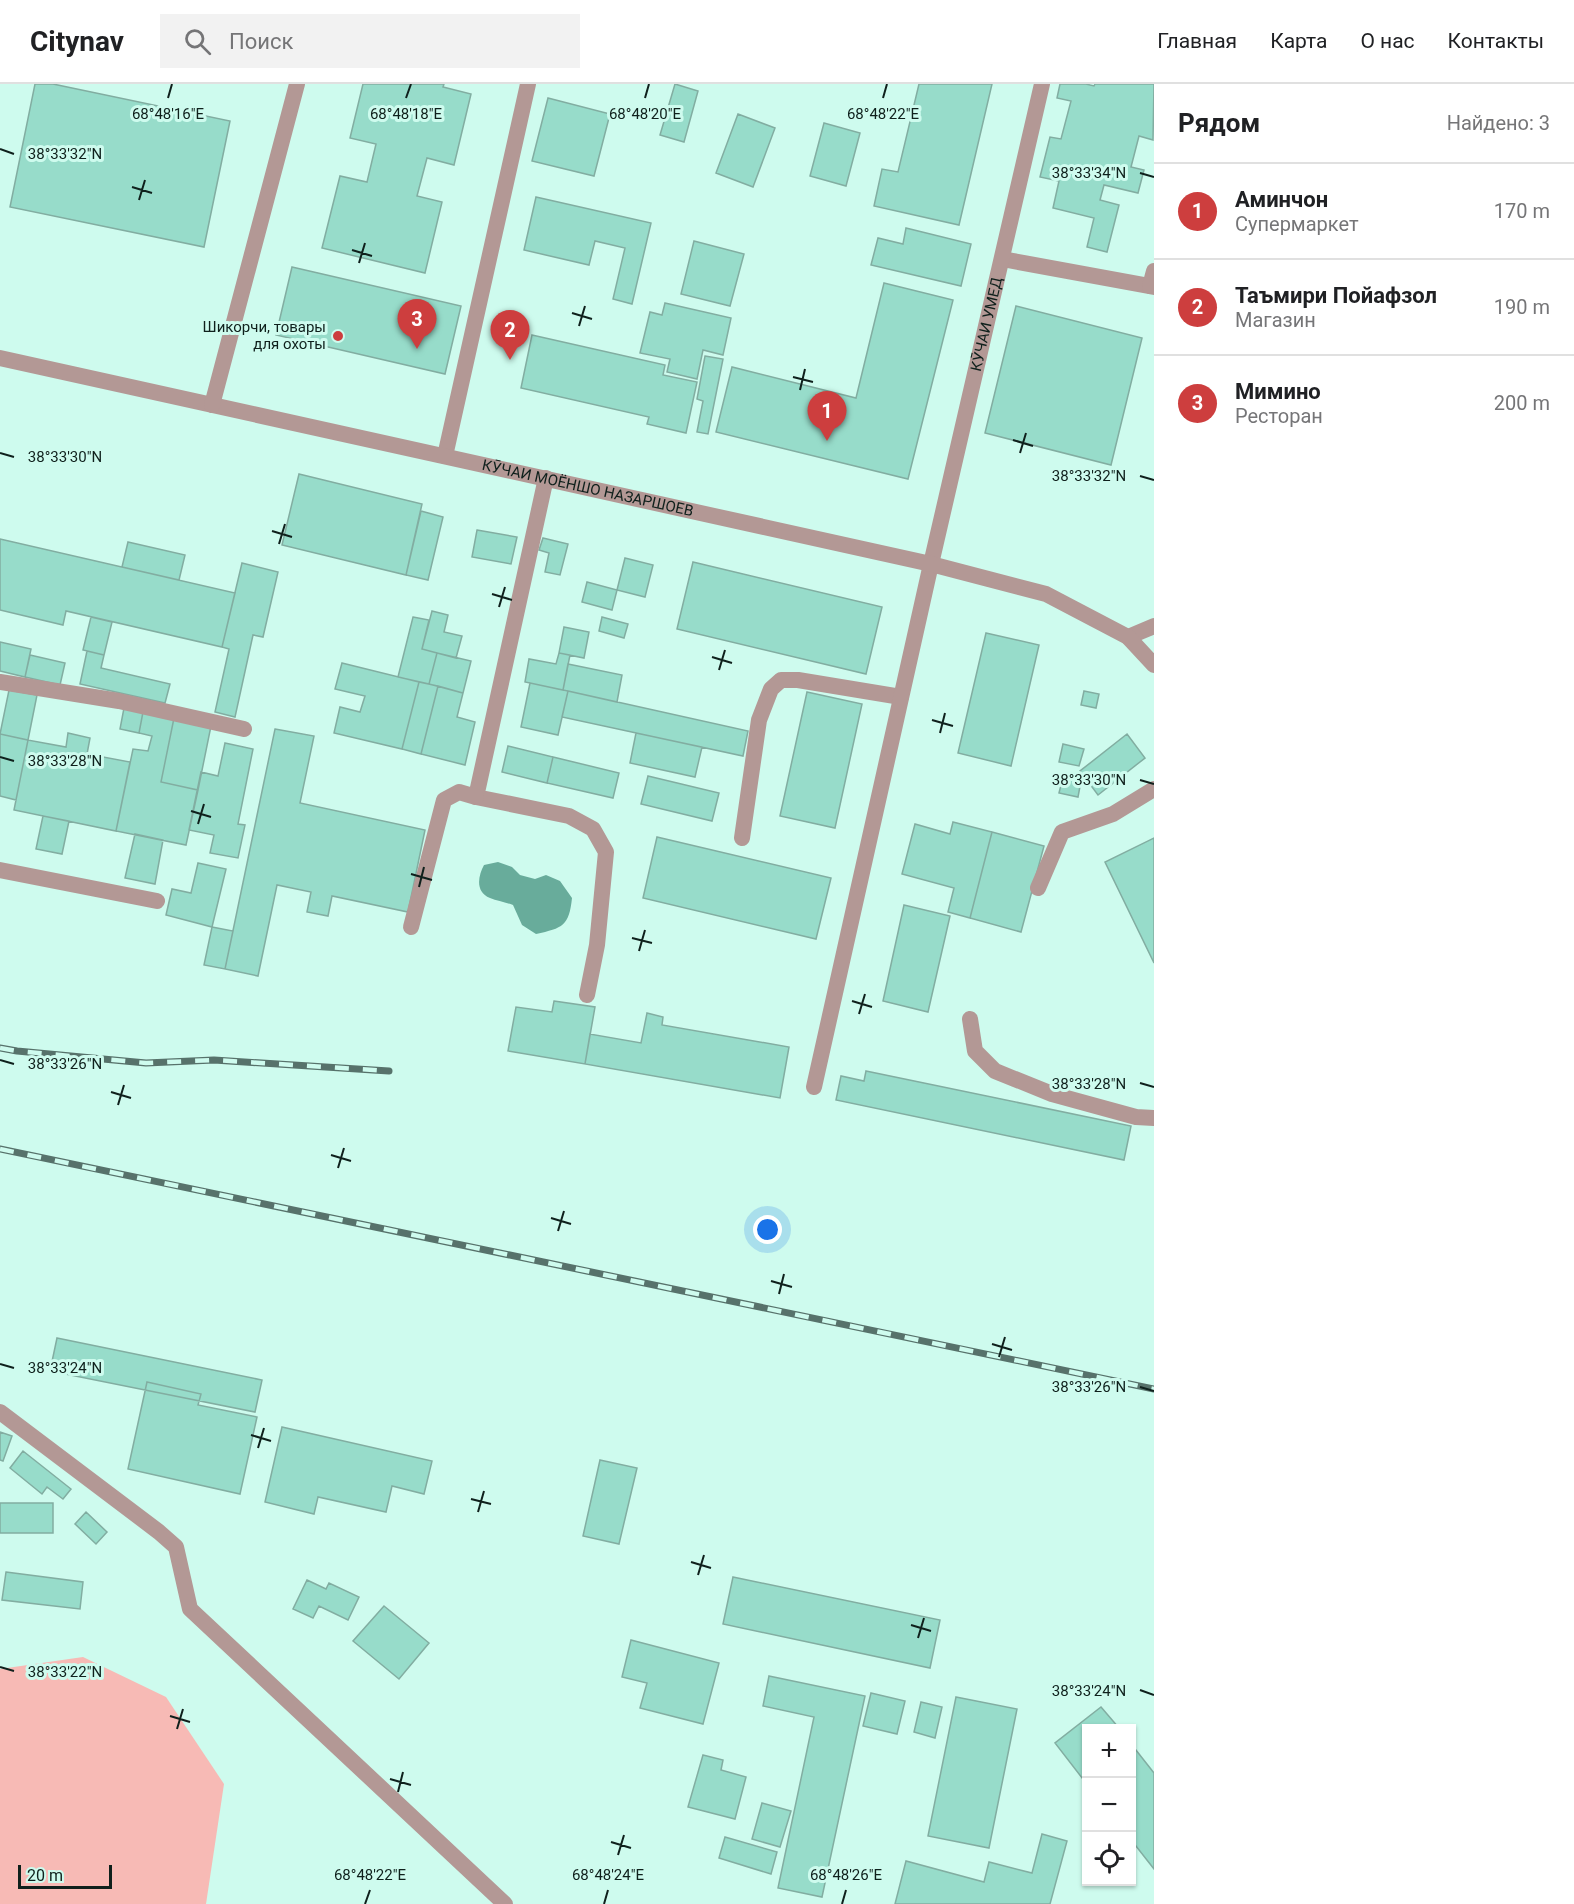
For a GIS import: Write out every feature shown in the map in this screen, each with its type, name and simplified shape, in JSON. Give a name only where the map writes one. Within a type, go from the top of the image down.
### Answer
[{"type":"street","points":[[212,405],[297,84]]},
{"type":"street","points":[[445,456],[528,84]]},
{"type":"street","name":"КӮЧАИ УМЕД","points":[[814,1087],[931,564],[1042,84]]},
{"type":"street","points":[[1002,259],[1153,282]]},
{"type":"street","name":"КӮЧАИ МОЁНШО НАЗАРШОЕВ","points":[[0,358],[931,564],[1046,594],[1128,637],[1154,665]]},
{"type":"street","points":[[476,797],[546,478]]},
{"type":"street","points":[[1128,637],[1154,626]]},
{"type":"street","points":[[742,838],[759,720],[771,689],[781,680],[798,680],[901,697]]},
{"type":"street","points":[[0,682],[119,701],[244,729]]},
{"type":"street","points":[[1038,888],[1062,832],[1113,814],[1154,789]]},
{"type":"street","points":[[411,927],[444,800],[459,792],[569,816],[593,829],[606,852],[597,945],[587,995]]},
{"type":"street","points":[[0,870],[157,901]]},
{"type":"street","points":[[970,1019],[975,1051],[996,1071],[1052,1094],[1136,1117],[1154,1118]]},
{"type":"street","points":[[0,1412],[176,1547],[190,1609],[505,1904]]},
{"type":"shaded area","points":[[498,862],[512,867],[520,875],[535,879],[546,875],[560,881],[572,898],[569,915],[563,924],[553,930],[536,934],[522,925],[513,905],[485,895],[479,883],[482,869],[484,865]]},
{"type":"shaded area","points":[[83,1657],[166,1697],[224,1784],[206,1904],[0,1904],[0,1669]]},
{"type":"building","points":[[35,84],[53,84],[230,121],[204,247],[10,207]]},
{"type":"building","points":[[363,84],[444,84],[443,87],[471,94],[454,165],[427,158],[417,196],[442,202],[425,273],[322,248],[340,176],[367,182],[376,144],[350,138]]},
{"type":"building","points":[[675,84],[698,91],[684,142],[660,135]]},
{"type":"building","points":[[919,84],[992,84],[959,225],[874,206],[882,169],[898,172]]},
{"type":"building","points":[[1060,84],[1094,86],[1095,84],[1154,84],[1153,140],[1139,136],[1131,167],[1144,170],[1138,193],[1104,185],[1100,200],[1119,205],[1107,252],[1087,247],[1094,218],[1053,208],[1059,181],[1040,177],[1050,137],[1061,139],[1071,101],[1057,98]]},
{"type":"building","points":[[548,98],[610,114],[594,176],[532,161]]},
{"type":"building","points":[[738,114],[775,128],[753,187],[716,173]]},
{"type":"building","points":[[824,123],[860,133],[846,186],[810,176]]},
{"type":"building","points":[[536,197],[651,223],[632,304],[613,299],[625,248],[595,241],[589,265],[524,250]]},
{"type":"building","points":[[906,228],[971,244],[961,286],[871,265],[878,238],[903,244]]},
{"type":"building","points":[[694,241],[744,254],[730,306],[681,294]]},
{"type":"building","points":[[292,267],[461,306],[445,374],[276,335]]},
{"type":"building","points":[[884,283],[953,300],[908,479],[716,432],[732,367],[856,398]]},
{"type":"building","points":[[665,303],[731,318],[723,355],[703,350],[697,379],[667,372],[670,359],[640,353],[650,312],[662,315]]},
{"type":"building","points":[[1016,306],[1142,338],[1111,465],[985,433]]},
{"type":"building","points":[[532,335],[665,365],[663,375],[697,382],[686,433],[647,424],[649,417],[521,388]]},
{"type":"building","points":[[705,356],[723,359],[708,434],[697,432],[703,401],[697,399]]},
{"type":"building","points":[[299,474],[422,504],[406,575],[282,545]]},
{"type":"building","points":[[421,511],[443,517],[428,580],[406,575]]},
{"type":"building","points":[[477,530],[517,537],[511,564],[472,557]]},
{"type":"building","points":[[543,538],[568,544],[560,575],[545,572],[549,553],[539,550]]},
{"type":"building","points":[[0,539],[235,593],[222,647],[66,611],[63,625],[0,610]]},
{"type":"building","points":[[128,542],[185,555],[179,580],[122,567]]},
{"type":"building","points":[[625,558],[653,565],[645,597],[617,590]]},
{"type":"building","points":[[693,562],[882,607],[866,674],[677,629]]},
{"type":"building","points":[[242,563],[278,572],[263,637],[253,635],[235,717],[215,712],[229,649],[222,647]]},
{"type":"building","points":[[587,582],[617,590],[612,610],[582,602]]},
{"type":"building","points":[[432,611],[448,615],[444,632],[462,636],[456,658],[422,649]]},
{"type":"building","points":[[91,617],[112,622],[104,655],[83,650]]},
{"type":"building","points":[[413,617],[429,620],[422,649],[437,653],[429,684],[398,677]]},
{"type":"building","points":[[602,617],[628,624],[624,638],[599,631]]},
{"type":"building","points":[[564,627],[589,632],[584,658],[559,653]]},
{"type":"building","points":[[986,633],[1039,645],[1011,766],[958,753]]},
{"type":"building","points":[[0,642],[31,649],[25,677],[0,671]]},
{"type":"building","points":[[87,651],[104,655],[101,668],[170,684],[165,703],[80,684]]},
{"type":"building","points":[[437,653],[471,661],[463,693],[429,684]]},
{"type":"building","points":[[559,653],[570,655],[563,690],[525,682],[529,659],[556,664]]},
{"type":"building","points":[[30,655],[65,663],[60,685],[25,677]]},
{"type":"building","points":[[342,663],[419,682],[402,749],[334,733],[340,707],[360,712],[365,696],[335,689]]},
{"type":"building","points":[[568,664],[622,675],[617,702],[563,690]]},
{"type":"building","points":[[419,682],[438,686],[421,754],[402,749]]},
{"type":"building","points":[[530,683],[568,691],[558,735],[521,727]]},
{"type":"building","points":[[438,686],[463,693],[457,717],[475,722],[465,765],[421,754]]},
{"type":"building","points":[[9,690],[37,695],[28,740],[0,734]]},
{"type":"building","points":[[568,691],[748,731],[743,756],[562,717]]},
{"type":"building","points":[[1084,691],[1099,694],[1096,708],[1081,705]]},
{"type":"building","points":[[807,692],[862,704],[835,828],[780,816]]},
{"type":"building","points":[[124,708],[143,712],[139,733],[120,729]]},
{"type":"building","points":[[143,712],[174,718],[161,782],[198,790],[186,845],[116,831],[133,749],[148,751],[152,736],[139,733]]},
{"type":"building","points":[[174,718],[211,726],[198,790],[161,782]]},
{"type":"building","points":[[275,729],[314,736],[300,803],[425,830],[408,912],[332,896],[328,916],[307,912],[311,892],[277,885],[258,976],[225,969]]},
{"type":"building","points":[[68,733],[90,738],[87,754],[130,762],[116,831],[14,810],[28,740],[66,747]]},
{"type":"building","points":[[636,733],[702,747],[695,777],[630,763]]},
{"type":"building","points":[[0,734],[28,740],[16,800],[0,796]]},
{"type":"building","points":[[1127,734],[1145,758],[1098,795],[1080,771]]},
{"type":"building","points":[[225,743],[253,749],[238,824],[245,825],[238,858],[210,853],[214,835],[189,830],[201,772],[218,776]]},
{"type":"building","points":[[1063,744],[1084,749],[1079,766],[1059,762]]},
{"type":"building","points":[[508,746],[553,757],[547,783],[502,772]]},
{"type":"building","points":[[553,757],[619,773],[613,798],[547,783]]},
{"type":"building","points":[[648,776],[719,793],[712,821],[641,804]]},
{"type":"building","points":[[1063,777],[1081,781],[1078,797],[1059,793]]},
{"type":"building","points":[[43,816],[69,821],[62,854],[36,849]]},
{"type":"building","points":[[953,822],[992,832],[970,918],[948,912],[954,888],[902,874],[915,824],[950,834]]},
{"type":"building","points":[[992,832],[1044,846],[1021,932],[970,918]]},
{"type":"building","points":[[135,834],[163,840],[155,884],[125,878]]},
{"type":"building","points":[[657,837],[831,878],[816,939],[643,898]]},
{"type":"building","points":[[1154,838],[1154,963],[1105,862]]},
{"type":"building","points":[[198,863],[226,869],[212,927],[166,915],[172,889],[191,893]]},
{"type":"building","points":[[904,905],[950,916],[928,1012],[883,1001]]},
{"type":"building","points":[[212,927],[233,931],[225,969],[204,965]]},
{"type":"building","points":[[554,1001],[595,1007],[585,1064],[508,1051],[516,1007],[552,1012]]},
{"type":"building","points":[[647,1013],[663,1017],[662,1025],[789,1047],[780,1098],[585,1064],[590,1034],[641,1043]]},
{"type":"building","points":[[866,1071],[1131,1126],[1124,1160],[836,1100],[841,1076],[864,1081]]},
{"type":"building","points":[[57,1338],[262,1380],[255,1412],[50,1371]]},
{"type":"building","points":[[147,1382],[201,1394],[198,1405],[257,1417],[240,1494],[128,1469]]},
{"type":"building","points":[[282,1427],[432,1461],[424,1494],[392,1486],[386,1512],[318,1497],[314,1514],[265,1502]]},
{"type":"building","points":[[0,1432],[12,1436],[3,1461],[0,1460]]},
{"type":"building","points":[[23,1451],[71,1489],[63,1499],[47,1487],[42,1494],[10,1468]]},
{"type":"building","points":[[600,1460],[637,1468],[619,1544],[583,1536]]},
{"type":"building","points":[[0,1503],[53,1503],[53,1533],[0,1533]]},
{"type":"building","points":[[86,1512],[107,1532],[96,1544],[75,1524]]},
{"type":"building","points":[[6,1572],[83,1582],[80,1609],[2,1600]]},
{"type":"building","points":[[733,1577],[940,1620],[930,1668],[723,1624]]},
{"type":"building","points":[[307,1580],[326,1589],[329,1583],[359,1597],[348,1620],[319,1606],[313,1618],[293,1609]]},
{"type":"building","points":[[384,1606],[429,1643],[399,1679],[353,1641]]},
{"type":"building","points":[[631,1640],[719,1663],[703,1724],[640,1708],[647,1683],[622,1677]]},
{"type":"building","points":[[769,1676],[865,1696],[822,1897],[778,1888],[814,1717],[763,1706]]},
{"type":"building","points":[[871,1693],[905,1701],[897,1734],[863,1726]]},
{"type":"building","points":[[956,1697],[1017,1709],[989,1848],[928,1836]]},
{"type":"building","points":[[921,1702],[942,1707],[935,1738],[914,1732]]},
{"type":"building","points":[[1101,1707],[1116,1724],[1082,1724],[1082,1778],[1055,1743]]},
{"type":"building","points":[[1136,1750],[1154,1773],[1154,1869],[1136,1846]]},
{"type":"building","points":[[703,1755],[723,1760],[721,1770],[746,1777],[735,1819],[688,1807]]},
{"type":"building","points":[[762,1803],[791,1811],[780,1847],[752,1839]]},
{"type":"building","points":[[1042,1834],[1067,1841],[1050,1904],[895,1904],[906,1861],[984,1882],[989,1862],[1032,1873]]},
{"type":"building","points":[[725,1837],[777,1852],[771,1874],[719,1858]]},
{"type":"railway","points":[[0,1048],[146,1063],[214,1060],[389,1071]]},
{"type":"railway","points":[[0,1149],[1154,1389]]},
{"type":"place","name":"Шикорчи, товары для охоты","points":[[338,336]]},
{"type":"place","name":"Мимино","points":[[417,349]]},
{"type":"place","name":"Таъмири Пойафзол","points":[[510,360]]},
{"type":"place","name":"Аминчон","points":[[827,441]]}]
